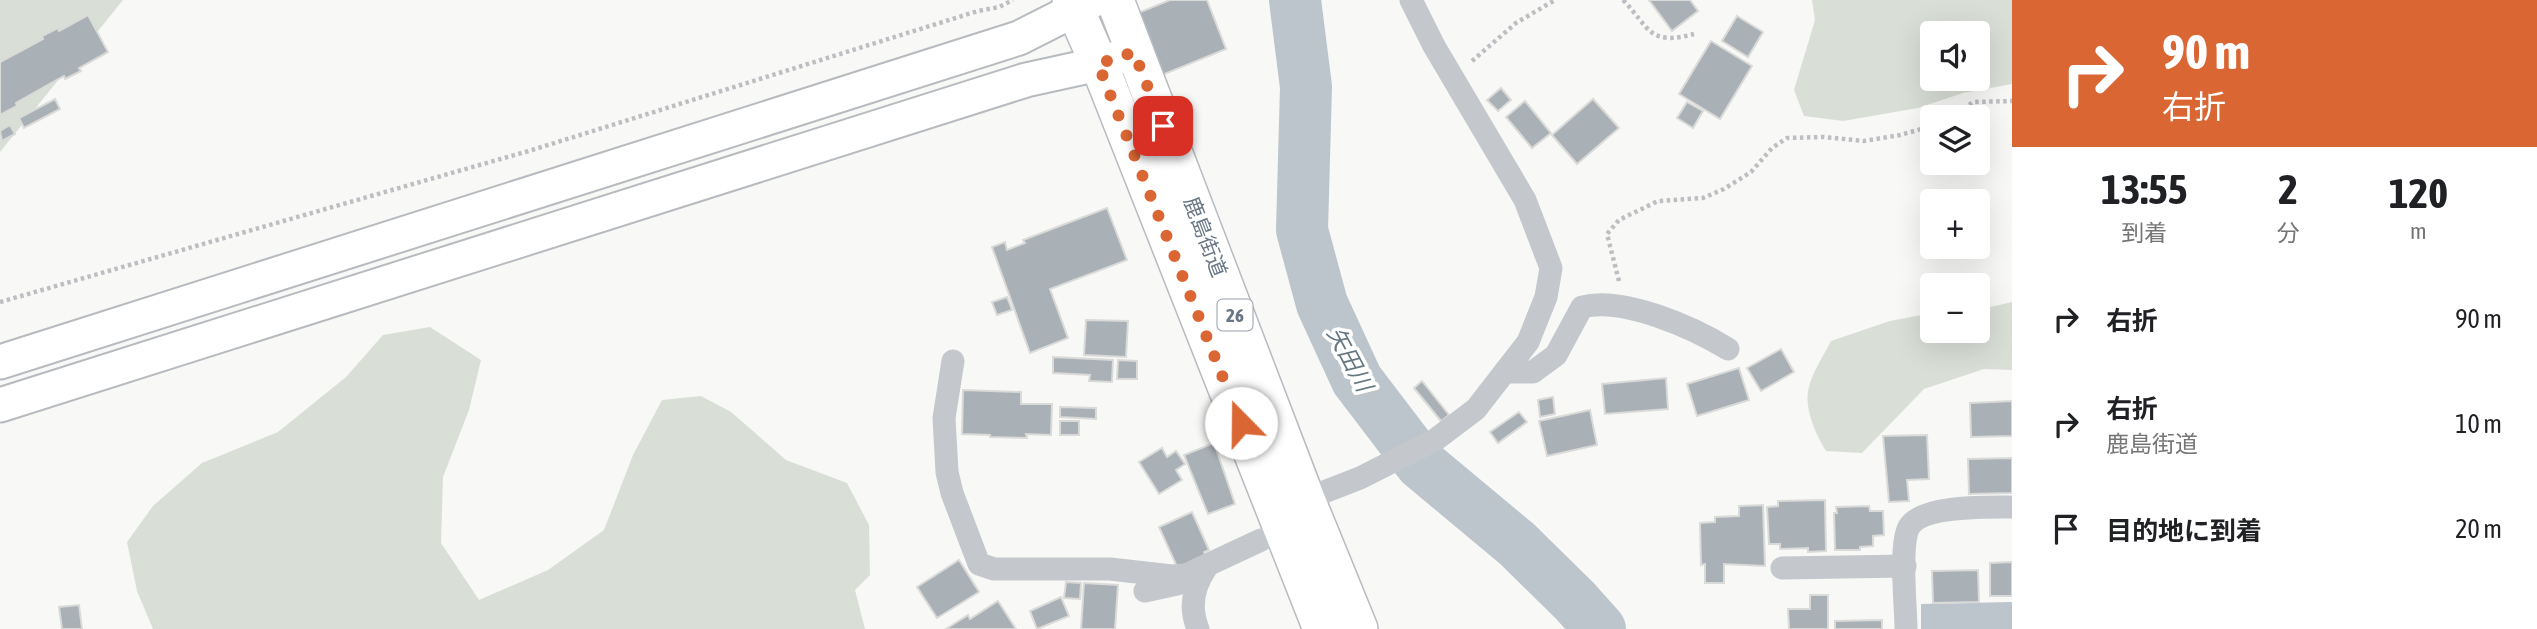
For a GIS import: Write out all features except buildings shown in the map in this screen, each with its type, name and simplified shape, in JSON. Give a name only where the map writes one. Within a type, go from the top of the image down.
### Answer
[{"type":"main road","name":"鹿島街道","points":[[1115,0],[1306,499],[1359,629]]},
{"type":"main road","name":"26","points":[[1079,3],[1098,64],[1322,629]]},
{"type":"street","points":[[1306,499],[1360,478],[1435,440],[1476,409],[1528,342],[1546,297],[1551,268],[1525,200],[1452,77],[1411,0]]},
{"type":"street","points":[[0,362],[1018,38],[1079,3]]},
{"type":"street","points":[[0,405],[1026,80],[1098,64],[1134,52]]},
{"type":"street","points":[[1505,372],[1533,372],[1556,355],[1583,307],[1593,304],[1643,311],[1703,334],[1728,349]]},
{"type":"street","points":[[953,361],[944,436],[952,493],[979,564],[994,569],[1110,569],[1172,576],[1196,571]]},
{"type":"street","points":[[1906,629],[1906,537],[1910,525],[1924,515],[2012,507]]},
{"type":"street","points":[[964,522],[967,559]]},
{"type":"street","points":[[1145,591],[1177,584],[1196,571],[1261,540]]},
{"type":"street","points":[[1782,568],[1905,566]]},
{"type":"street","points":[[1011,586],[1055,569]]},
{"type":"street","points":[[1196,571],[1197,582],[1192,607],[1198,629]]},
{"type":"path","points":[[0,302],[532,150],[978,11],[999,7],[1013,0]]},
{"type":"path","points":[[1452,77],[1516,23],[1555,0]]},
{"type":"path","points":[[1623,0],[1645,28],[1660,38],[1674,40],[1694,34]]},
{"type":"path","points":[[1969,105],[1973,102],[2012,101]]},
{"type":"path","points":[[1627,308],[1607,234],[1619,220],[1658,201],[1703,198],[1724,189],[1751,172],[1772,148],[1787,138],[1824,137],[1864,141],[1920,129]]},
{"type":"shaded area","points":[[0,0],[123,0],[0,152]]},
{"type":"shaded area","points":[[1812,0],[2012,0],[2012,84],[1990,88],[1990,21],[1920,21],[1920,91],[1974,91],[1920,105],[1918,108],[1843,121],[1804,116],[1794,90],[1815,20]]},
{"type":"shaded area","points":[[2012,302],[2012,370],[1984,369],[1924,389],[1862,453],[1826,451],[1812,420],[1808,395],[1813,375],[1831,341],[1890,321],[1920,315],[1920,343],[1990,343],[1990,307]]},
{"type":"shaded area","points":[[430,327],[481,360],[469,410],[443,477],[441,543],[479,600],[548,570],[604,530],[633,455],[662,400],[701,396],[731,412],[786,460],[847,483],[869,525],[870,575],[855,590],[865,629],[153,629],[137,591],[127,542],[153,506],[202,463],[278,432],[346,377],[383,335]]},
{"type":"shaded area","points":[[2012,602],[2012,629],[1921,629],[1921,604]]},
{"type":"waterway","name":"矢田川","points":[[1295,0],[1306,87],[1302,230],[1322,304],[1357,380],[1421,464],[1517,544],[1600,629]]},
{"type":"route","points":[[1163,126],[1134,52],[1098,64],[1241,423]]}]
